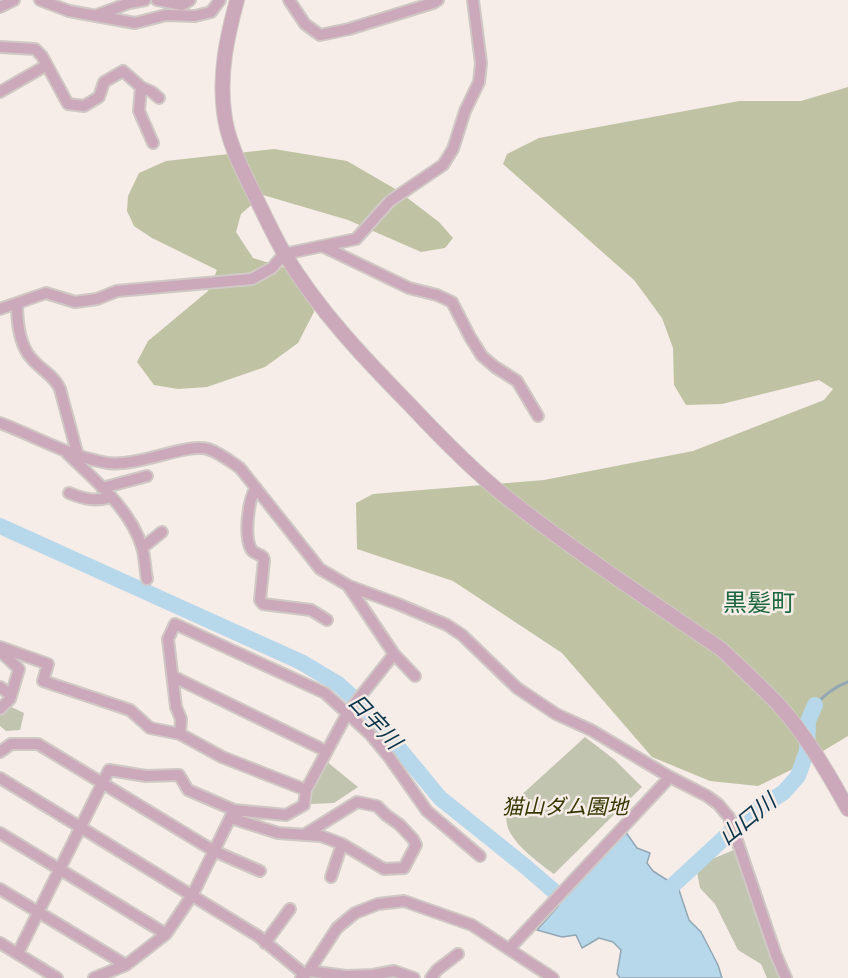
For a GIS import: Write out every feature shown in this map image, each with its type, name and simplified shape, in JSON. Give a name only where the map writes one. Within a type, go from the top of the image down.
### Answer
[{"type":"street","points":[[0,7],[14,0]]},
{"type":"street","points":[[97,15],[129,1],[145,0]]},
{"type":"street","points":[[157,0],[182,5],[190,0]]},
{"type":"street","points":[[47,1],[69,11],[135,23],[166,15],[195,16],[211,12],[220,0]]},
{"type":"street","points":[[237,0],[225,46],[222,76],[226,128],[244,172],[284,254],[315,299],[359,352],[451,447],[505,496],[721,649],[779,705],[816,756],[848,809]]},
{"type":"street","points":[[289,0],[305,24],[320,35],[349,29],[438,0]]},
{"type":"street","points":[[0,309],[46,293],[75,302],[97,299],[117,291],[252,279],[272,268],[284,254],[356,239],[390,201],[443,165],[453,149],[465,111],[479,82],[481,63],[473,0]]},
{"type":"street","points":[[0,47],[35,50],[47,65],[68,104],[84,106],[99,97],[104,82],[123,71],[141,87],[159,98]]},
{"type":"street","points":[[0,92],[47,65]]},
{"type":"street","points":[[141,87],[139,111],[153,143]]},
{"type":"street","points":[[323,247],[409,288],[437,295],[452,302],[482,356],[517,381],[538,416]]},
{"type":"street","points":[[17,304],[17,320],[29,357],[56,380],[78,456]]},
{"type":"street","points":[[0,423],[78,456],[110,463],[144,461],[181,451],[206,448],[223,456],[240,468],[320,569],[349,586],[447,625],[462,635],[517,688],[556,714],[591,730],[670,777],[707,795],[729,817],[786,978]]},
{"type":"street","points":[[63,448],[121,507],[133,525],[142,548],[147,579]]},
{"type":"street","points":[[102,488],[147,476]]},
{"type":"street","points":[[256,488],[252,492],[250,503],[248,534],[253,552],[263,557],[264,560],[260,600],[263,604],[311,610],[327,620]]},
{"type":"street","points":[[69,493],[85,499],[100,501],[111,497]]},
{"type":"street","points":[[142,548],[162,532]]},
{"type":"street","points":[[349,586],[394,654],[415,676]]},
{"type":"street","points":[[180,734],[181,719],[176,706],[168,639],[175,624],[325,693],[348,712],[389,757],[428,811],[480,856]]},
{"type":"street","points":[[0,649],[19,669],[11,695],[0,709]]},
{"type":"street","points":[[0,649],[48,664],[43,681],[130,710],[150,728],[180,734],[222,757],[306,790]]},
{"type":"street","points":[[232,814],[286,814],[304,805],[306,790],[348,712],[394,654]]},
{"type":"street","points":[[174,677],[326,751]]},
{"type":"street","points":[[0,687],[11,695]]},
{"type":"street","points":[[0,752],[11,744],[38,744],[214,851],[260,871]]},
{"type":"street","points":[[18,953],[109,770],[146,776],[179,775],[188,790],[232,814],[278,833],[304,835],[321,836],[342,844],[384,869],[404,868],[416,845],[400,825],[377,806],[357,802],[304,835]]},
{"type":"street","points":[[511,947],[670,777]]},
{"type":"street","points":[[0,778],[193,894],[266,943],[305,974],[346,976],[373,975],[394,971],[414,978]]},
{"type":"street","points":[[94,978],[126,964],[166,934],[193,894],[232,814]]},
{"type":"street","points":[[0,833],[166,934]]},
{"type":"street","points":[[331,877],[342,844]]},
{"type":"street","points":[[0,889],[126,964]]},
{"type":"street","points":[[305,974],[337,928],[356,913],[378,904],[404,901],[472,925],[511,947],[552,978]]},
{"type":"street","points":[[266,943],[290,909]]},
{"type":"street","points":[[0,943],[57,978]]},
{"type":"street","points":[[431,978],[436,970],[458,954]]},
{"type":"green space","points":[[848,87],[848,736],[793,769],[758,786],[710,781],[652,757],[562,653],[453,581],[357,549],[356,503],[373,494],[544,480],[693,451],[824,400],[833,389],[819,380],[722,404],[686,405],[674,385],[673,348],[662,318],[634,280],[503,164],[507,154],[539,138],[739,101],[801,101]]},
{"type":"green space","points":[[274,149],[347,161],[397,190],[439,222],[453,238],[445,248],[421,252],[348,220],[263,195],[241,214],[236,232],[253,258],[285,268],[310,288],[314,312],[298,343],[265,367],[207,387],[178,389],[154,385],[137,362],[148,341],[208,291],[217,270],[152,238],[134,226],[127,211],[128,196],[139,173],[166,161]]},
{"type":"green space","points":[[11,707],[24,713],[20,730],[6,731],[0,726],[0,715]]},
{"type":"green space","name":"猫山ダム園地","points":[[585,737],[615,760],[642,787],[554,874],[526,852],[513,838],[507,824],[506,809]]},
{"type":"green space","points":[[326,761],[358,787],[334,803],[310,804],[309,791]]},
{"type":"green space","points":[[736,849],[780,978],[767,978],[761,964],[738,950],[715,904],[700,888],[697,872],[705,862]]},
{"type":"water","points":[[625,831],[637,848],[650,853],[647,863],[653,871],[678,887],[689,920],[701,932],[722,978],[620,978],[617,974],[621,950],[613,942],[599,938],[582,948],[576,935],[562,937],[537,930]]},
{"type":"waterway","name":"日宇川","points":[[0,526],[301,662],[338,684],[369,712],[440,798],[571,906],[584,906]]},
{"type":"waterway","points":[[815,705],[838,686],[848,682]]},
{"type":"waterway","name":"山口川","points":[[657,900],[749,815],[784,792],[798,776],[807,751],[808,721],[815,705]]},
{"type":"district","name":"黒髪町","points":[[759,604]]}]
